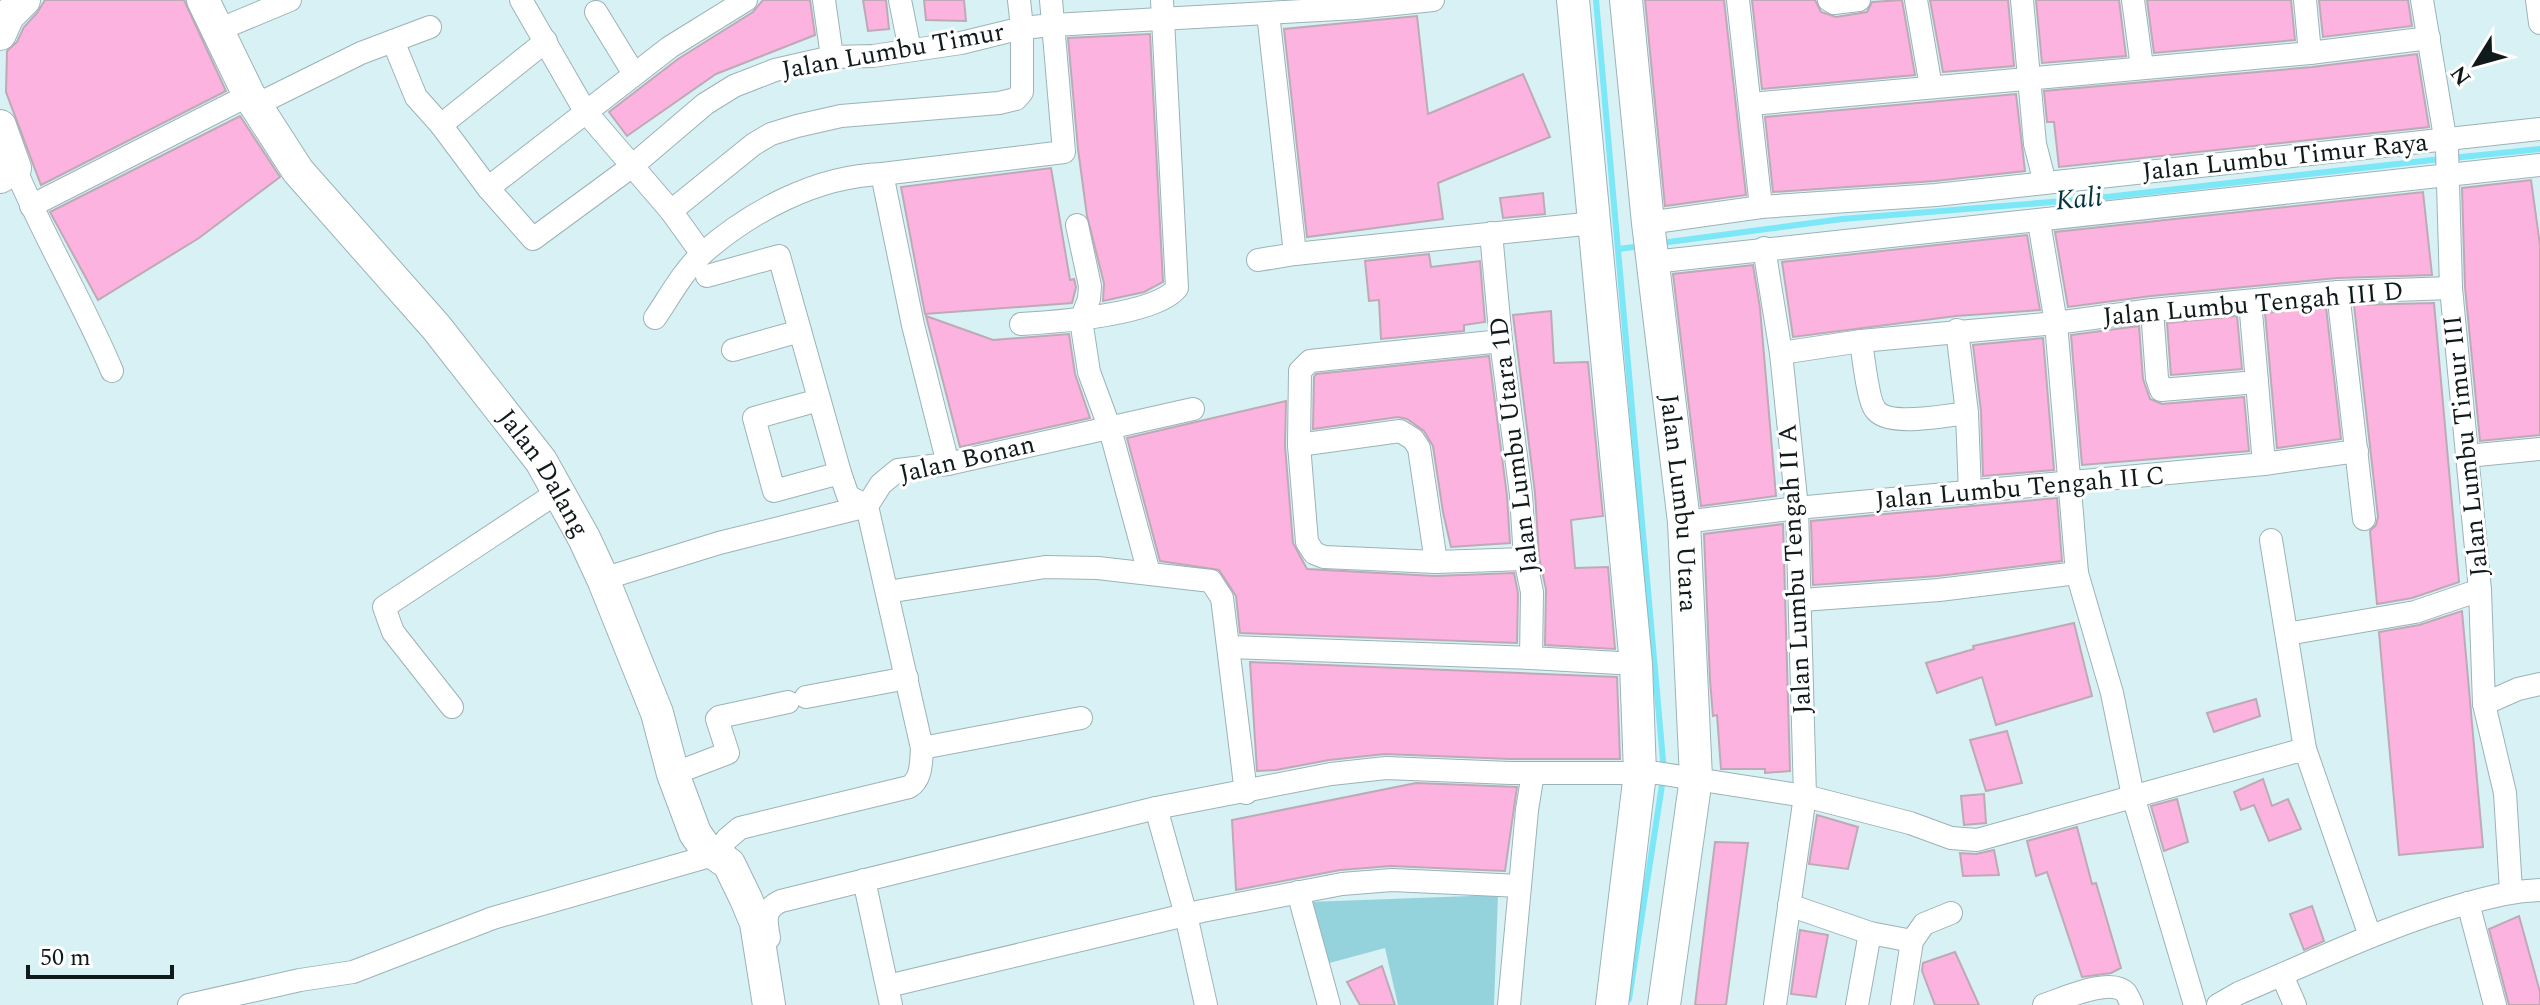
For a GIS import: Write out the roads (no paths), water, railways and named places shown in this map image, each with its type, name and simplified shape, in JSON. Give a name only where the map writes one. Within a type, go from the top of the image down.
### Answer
[{"type":"street","points":[[0,34],[8,16],[24,0]]},
{"type":"street","name":"Jalan Dalang","points":[[203,0],[252,100],[298,171],[436,327],[541,461],[603,579],[657,713],[673,774],[699,841],[733,870],[756,923],[769,1005]]},
{"type":"street","points":[[218,30],[290,0]]},
{"type":"street","points":[[521,0],[585,111],[671,211],[704,265]]},
{"type":"street","points":[[393,41],[416,97],[488,188],[670,47],[746,0]]},
{"type":"street","points":[[824,0],[832,57]]},
{"type":"street","points":[[900,0],[910,50]]},
{"type":"street","points":[[671,211],[709,183],[743,152],[771,134],[841,116],[1016,99],[1022,92],[1019,0]]},
{"type":"street","points":[[655,318],[684,275],[704,265],[785,198],[855,175],[1064,152],[1051,0]]},
{"type":"street","name":"Jalan Lumbu Timur","points":[[488,188],[533,239],[631,167],[705,104],[734,86],[775,70],[832,57],[873,56],[961,43],[1022,28],[1163,9],[1268,13],[1433,0]]},
{"type":"street","points":[[1573,0],[1649,773],[1612,1005]]},
{"type":"street","name":"Jalan Lumbu Utara","points":[[1626,0],[1684,522],[1690,778],[1664,1005]]},
{"type":"street","points":[[1738,0],[1761,207]]},
{"type":"street","points":[[1829,0],[1834,3],[1859,0]]},
{"type":"street","points":[[1916,0],[1931,87]]},
{"type":"street","points":[[2022,0],[2035,144],[2045,183]]},
{"type":"street","points":[[2133,0],[2142,67]]},
{"type":"street","points":[[2305,0],[2310,53]]},
{"type":"street","name":"Jalan Lumbu Timur III","points":[[2422,0],[2447,158],[2451,288],[2480,590],[2484,704],[2505,793],[2511,891]]},
{"type":"street","points":[[2537,0],[2540,23]]},
{"type":"street","points":[[1021,324],[1081,320],[1170,297],[1177,288],[1163,9]]},
{"type":"street","points":[[596,12],[634,74]]},
{"type":"street","points":[[1268,13],[1295,254]]},
{"type":"street","points":[[31,206],[252,100],[430,27]]},
{"type":"street","points":[[1751,104],[2310,53],[2429,38]]},
{"type":"street","points":[[441,125],[546,41]]},
{"type":"street","points":[[0,126],[8,173],[31,206],[89,318],[112,371]]},
{"type":"street","name":"Jalan Lumbu Timur Raya","points":[[1651,243],[1764,248],[2039,222],[2447,158],[2540,129]]},
{"type":"street","name":"Jalan Lumbu Timur Raya","points":[[1651,243],[1761,207],[1936,195],[2045,183],[2447,158],[2540,165]]},
{"type":"street","points":[[882,174],[913,325],[948,464]]},
{"type":"street","points":[[2039,222],[2056,323],[2077,573],[2112,693],[2133,796],[2195,1005]]},
{"type":"street","points":[[1258,260],[1594,223]]},
{"type":"street","points":[[1077,225],[1090,286],[1081,320],[1089,372],[1110,429],[1149,573]]},
{"type":"street","name":"Jalan Lumbu Utara 1D","points":[[1491,233],[1521,495],[1525,559],[1532,592],[1531,658]]},
{"type":"street","name":"Jalan Lumbu Tengah II A","points":[[1764,248],[1781,353],[1797,508],[1802,600],[1805,796],[1775,1005]]},
{"type":"street","points":[[189,1005],[300,980],[353,972],[493,918],[717,854],[727,839],[740,828],[915,783],[922,748],[867,506],[848,496],[779,256],[704,265]]},
{"type":"street","name":"Jalan Lumbu Tengah III D","points":[[1781,353],[1861,341],[2056,323],[2152,310],[2338,292],[2451,288]]},
{"type":"street","points":[[2338,292],[2364,519]]},
{"type":"street","points":[[2250,301],[2264,464]]},
{"type":"street","points":[[2152,310],[2157,378],[2161,390],[2257,382]]},
{"type":"street","points":[[1957,330],[1967,413],[1970,493]]},
{"type":"street","points":[[733,350],[800,331]]},
{"type":"street","points":[[1501,341],[1310,361],[1300,371],[1299,445],[1307,542],[1314,553],[1324,557],[1436,562],[1525,559]]},
{"type":"street","points":[[1861,341],[1874,409],[1884,417],[1897,420],[1967,413]]},
{"type":"street","points":[[819,400],[754,418],[774,491],[840,473]]},
{"type":"street","name":"Jalan Bonan","points":[[867,506],[881,484],[898,470],[948,464],[1193,409]]},
{"type":"street","points":[[1299,445],[1400,431],[1413,439],[1419,448],[1436,562]]},
{"type":"street","points":[[2467,456],[2540,449]]},
{"type":"street","name":"Jalan Lumbu Tengah II C","points":[[1684,522],[1797,508],[2264,464],[2357,451]]},
{"type":"street","points":[[452,707],[393,632],[384,607],[558,492]]},
{"type":"street","points":[[603,579],[719,543],[867,506]]},
{"type":"street","points":[[2271,540],[2305,749],[2370,936]]},
{"type":"street","points":[[887,592],[1045,567],[1073,566],[1211,581],[1222,598],[1246,793]]},
{"type":"street","points":[[1802,600],[1939,590],[2077,573]]},
{"type":"street","points":[[2287,634],[2415,612],[2480,590]]},
{"type":"street","points":[[1229,647],[1636,664]]},
{"type":"street","points":[[673,774],[728,753],[717,719],[719,717],[907,678]]},
{"type":"street","points":[[2484,704],[2518,689],[2540,684]]},
{"type":"street","points":[[922,748],[1081,718]]},
{"type":"street","points":[[782,1005],[765,920],[772,905],[781,901],[1156,808],[1246,793],[1331,774],[1386,768],[1649,773],[1805,796],[1910,823],[1951,838],[1977,840],[2305,749]]},
{"type":"street","points":[[1509,1005],[1533,773]]},
{"type":"street","points":[[1156,808],[1186,915],[1206,1005]]},
{"type":"street","points":[[864,880],[890,996],[1186,915],[1342,884],[1392,880],[1520,886]]},
{"type":"street","points":[[2218,1005],[2370,936],[2432,912],[2511,891],[2540,890]]},
{"type":"street","points":[[1298,892],[1329,1005]]},
{"type":"street","points":[[2468,903],[2495,1005]]},
{"type":"street","points":[[1789,905],[1870,933],[1912,941]]},
{"type":"street","points":[[1902,1005],[1912,941],[1924,924],[1951,913]]},
{"type":"street","points":[[1857,1005],[1870,933]]},
{"type":"street","points":[[2282,975],[2295,1005]]},
{"type":"street","points":[[2044,1005],[2104,986],[2116,986],[2127,993],[2132,1005]]},
{"type":"waterway","points":[[1596,0],[1664,772],[1629,999]]},
{"type":"waterway","name":"Kali","points":[[2452,158],[2540,149]]},
{"type":"waterway","name":"Kali","points":[[1661,243],[1842,219],[2089,199],[2441,159]]},
{"type":"waterway","name":"Kali","points":[[1618,249],[1642,246]]}]
